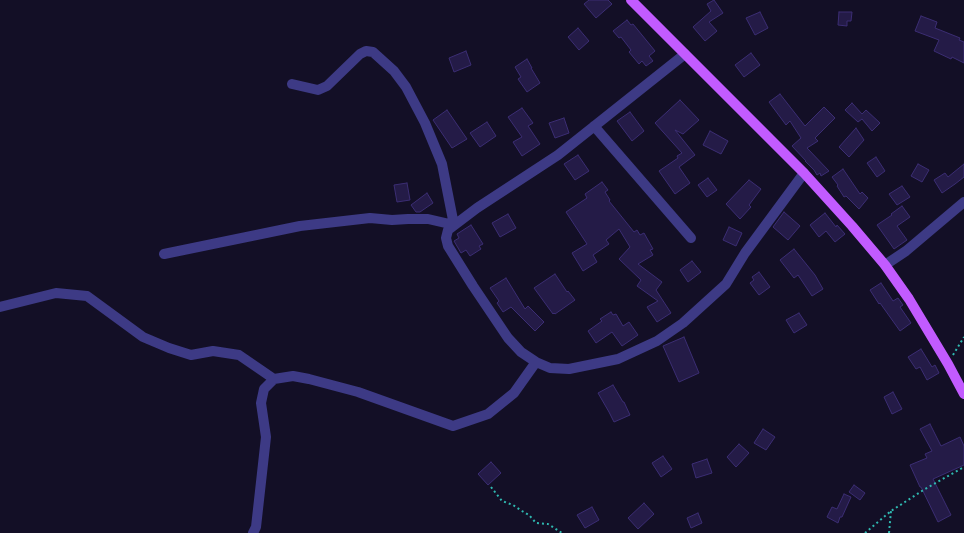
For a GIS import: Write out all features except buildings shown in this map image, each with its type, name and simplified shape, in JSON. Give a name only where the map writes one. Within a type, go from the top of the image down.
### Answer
[{"type":"main road","points":[[631,0],[804,173],[852,226],[885,266],[909,299],[964,394]]},
{"type":"street","points":[[292,84],[318,90],[327,86],[360,54],[366,51],[373,52],[394,71],[406,87],[425,123],[442,164],[454,225]]},
{"type":"street","points":[[685,54],[558,156],[477,208],[448,230],[446,234],[448,246],[508,338],[521,352],[536,362],[550,368],[569,369],[618,359],[657,341],[683,323],[726,284],[745,253],[804,173]]},
{"type":"street","points":[[594,126],[691,238]]},
{"type":"street","points":[[885,266],[906,251],[964,202]]},
{"type":"street","points":[[164,254],[300,226],[370,218],[392,220],[428,219],[454,225]]},
{"type":"street","points":[[0,307],[56,293],[86,296],[143,337],[191,355],[213,351],[239,355],[274,380]]},
{"type":"street","points":[[253,533],[256,527],[266,437],[261,404],[264,389],[274,380],[293,376],[316,381],[358,392],[453,426],[488,414],[514,393],[536,362]]},
{"type":"path","points":[[948,364],[964,338]]},
{"type":"path","points":[[865,533],[891,510],[925,489],[964,468]]},
{"type":"path","points":[[491,487],[502,501],[513,505],[529,515],[536,523],[548,524],[562,533]]},
{"type":"path","points":[[889,533],[891,510]]}]
